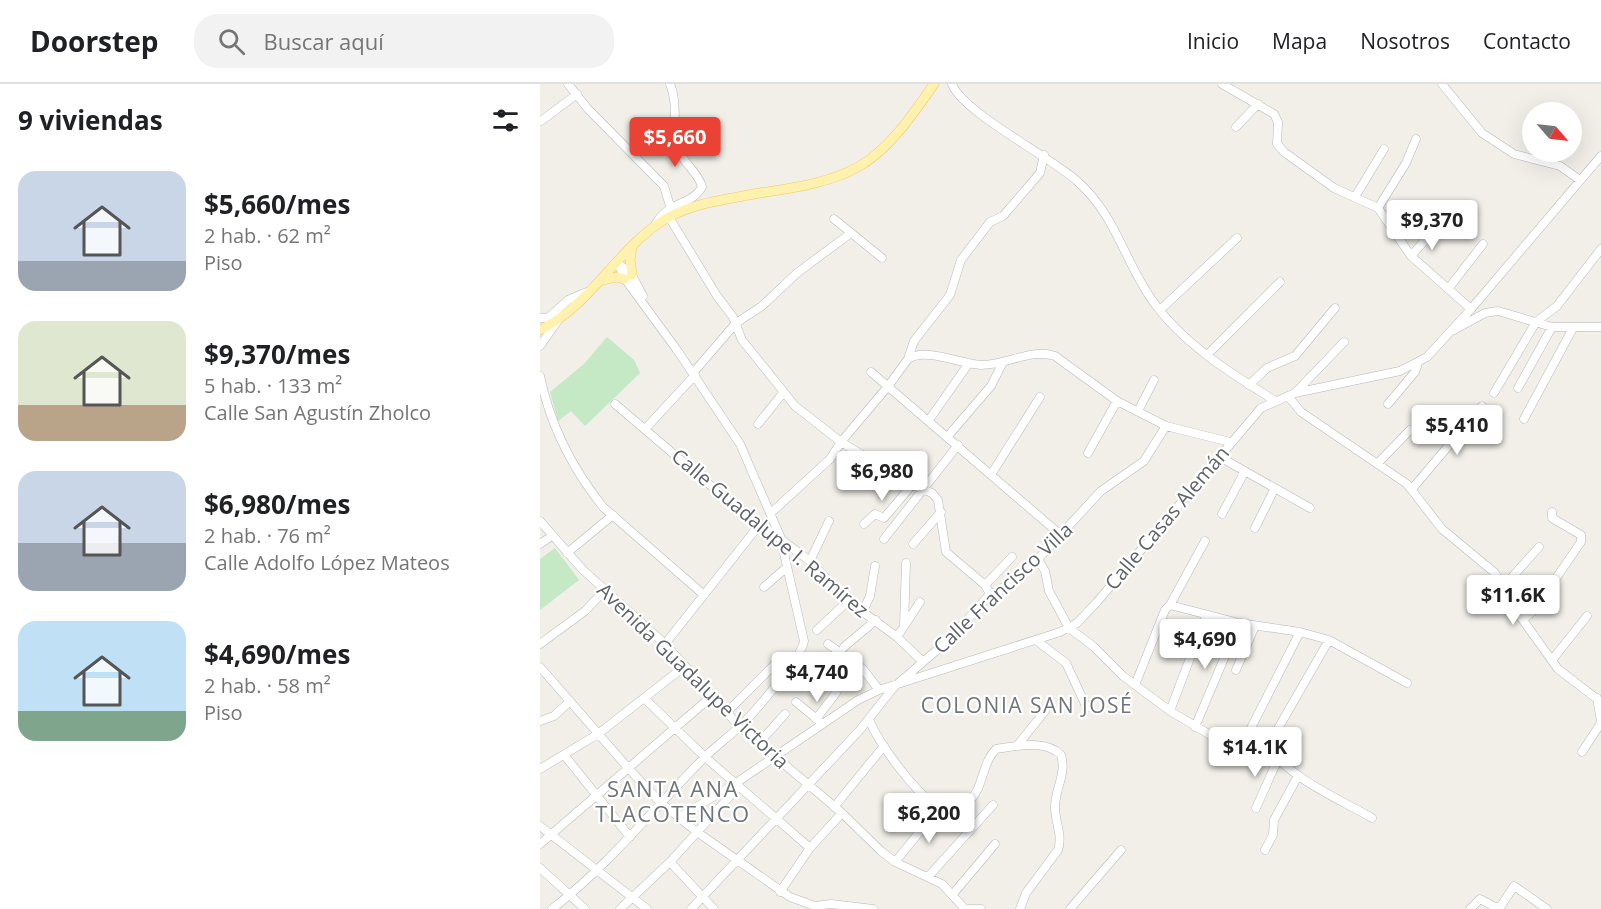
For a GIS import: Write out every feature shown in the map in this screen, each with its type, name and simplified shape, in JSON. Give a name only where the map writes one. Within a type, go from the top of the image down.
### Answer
[{"type":"main road","points":[[540,330],[560,318],[633,247],[669,217],[703,202],[812,183],[858,167],[888,143],[934,84]]},
{"type":"main road","points":[[598,282],[610,278],[628,277],[633,247]]},
{"type":"street","points":[[568,84],[588,109],[664,186],[670,207]]},
{"type":"street","points":[[653,229],[660,216],[670,207],[696,196],[702,187],[680,152],[675,125],[674,93],[670,84]]},
{"type":"street","points":[[952,84],[959,95],[985,117],[1044,155],[1077,180],[1102,205],[1151,299],[1160,310],[1207,354],[1274,400]]},
{"type":"street","points":[[1442,84],[1482,134],[1514,154],[1560,166],[1580,180]]},
{"type":"street","points":[[1225,86],[1274,114],[1278,122],[1277,144],[1284,152],[1334,188],[1378,208],[1411,256],[1471,309]]},
{"type":"street","points":[[541,121],[577,94]]},
{"type":"street","points":[[1236,127],[1258,104]]},
{"type":"street","points":[[1378,208],[1406,163],[1416,139]]},
{"type":"street","points":[[1354,197],[1384,149]]},
{"type":"street","points":[[908,359],[911,345],[950,295],[961,260],[990,222],[1003,216],[1040,173],[1044,155]]},
{"type":"street","name":"Calle Casas Alemán","points":[[678,818],[738,785],[820,721],[858,700],[879,690],[1037,641],[1069,628],[1097,602],[1218,456],[1261,408],[1274,400],[1292,394],[1400,371],[1418,363],[1453,330],[1601,156]]},
{"type":"street","points":[[669,217],[736,322],[742,340],[783,393],[795,406],[841,442],[938,500],[946,552],[985,585],[990,594]]},
{"type":"street","points":[[834,219],[882,258]]},
{"type":"street","points":[[1411,256],[1434,230]]},
{"type":"street","points":[[646,428],[736,322],[762,306],[796,273],[851,234]]},
{"type":"street","points":[[1160,310],[1237,238]]},
{"type":"street","points":[[1448,289],[1483,244]]},
{"type":"street","points":[[1494,393],[1536,322],[1557,306],[1601,249]]},
{"type":"street","points":[[552,909],[598,869],[663,804],[705,757],[740,727],[788,669],[803,647],[804,633],[780,536],[740,444],[617,262]]},
{"type":"street","points":[[1207,354],[1280,282]]},
{"type":"street","points":[[540,318],[548,318],[568,300],[587,292]]},
{"type":"street","points":[[1249,385],[1266,368],[1295,356],[1335,308]]},
{"type":"street","points":[[1453,330],[1491,311],[1552,327],[1601,327]]},
{"type":"street","points":[[540,346],[560,318]]},
{"type":"street","points":[[1518,388],[1552,327]]},
{"type":"street","points":[[1524,419],[1573,328]]},
{"type":"street","points":[[1344,342],[1292,394],[1301,412],[1412,489],[1442,529],[1488,566],[1504,586],[1512,605],[1558,669],[1599,700],[1601,722],[1582,752]]},
{"type":"street","points":[[771,512],[822,468],[908,359],[913,356],[926,355],[969,363],[1003,362],[1035,354],[1055,356],[1117,401],[1166,426],[1230,442]]},
{"type":"street","points":[[948,436],[991,386],[1003,362]]},
{"type":"street","points":[[929,420],[969,363]]},
{"type":"street","points":[[1388,404],[1415,372],[1418,363]]},
{"type":"street","points":[[871,372],[992,473],[1062,536]]},
{"type":"street","points":[[540,376],[544,398],[565,450],[592,493],[704,595]]},
{"type":"street","points":[[1138,411],[1154,380]]},
{"type":"street","points":[[758,424],[783,393]]},
{"type":"street","points":[[992,473],[1040,397]]},
{"type":"street","points":[[1088,453],[1117,401]]},
{"type":"street","name":"Calle Guadalupe I. Ramírez","points":[[615,404],[760,524],[780,536],[810,561],[848,601],[897,637],[923,662]]},
{"type":"street","points":[[1412,489],[1482,406]]},
{"type":"street","name":"Calle Francisco Villa","points":[[691,909],[859,731],[894,687],[952,637],[990,594],[999,591],[1038,559],[1062,536],[1101,491],[1144,461],[1166,426]]},
{"type":"street","points":[[1377,464],[1410,430]]},
{"type":"street","points":[[884,539],[958,445]]},
{"type":"street","points":[[1218,456],[1310,508]]},
{"type":"street","points":[[1222,514],[1245,471]]},
{"type":"street","points":[[864,524],[874,514],[884,518],[912,485]]},
{"type":"street","points":[[1255,528],[1275,488]]},
{"type":"street","points":[[913,544],[941,512]]},
{"type":"street","points":[[1524,619],[1534,610],[1581,542],[1581,535],[1552,518],[1552,512]]},
{"type":"street","points":[[567,552],[613,514]]},
{"type":"street","name":"Avenida Guadalupe Victoria","points":[[540,521],[604,591],[665,644],[740,727],[842,813],[895,862],[928,877],[953,894],[965,909]]},
{"type":"street","points":[[810,561],[829,521]]},
{"type":"street","points":[[665,644],[760,524]]},
{"type":"street","points":[[540,544],[552,536]]},
{"type":"street","points":[[1135,685],[1165,610],[1170,605],[1205,541]]},
{"type":"street","points":[[1504,586],[1539,547]]},
{"type":"street","points":[[985,585],[1012,557]]},
{"type":"street","points":[[1038,559],[1045,570],[1049,591],[1069,628],[1135,685],[1170,711],[1249,758],[1268,746],[1329,640]]},
{"type":"street","points":[[904,626],[906,563]]},
{"type":"street","points":[[863,611],[870,596],[875,566]]},
{"type":"street","points":[[764,587],[786,567]]},
{"type":"street","points":[[540,644],[585,611],[604,591]]},
{"type":"street","points":[[817,630],[848,601]]},
{"type":"street","points":[[897,637],[920,602]]},
{"type":"street","points":[[1170,605],[1206,616],[1300,632],[1329,640],[1407,683]]},
{"type":"street","points":[[1170,711],[1206,616]]},
{"type":"street","points":[[1552,660],[1587,616]]},
{"type":"street","points":[[844,647],[876,620]]},
{"type":"street","points":[[1195,727],[1239,623]]},
{"type":"street","points":[[1236,670],[1255,626]]},
{"type":"street","points":[[1300,632],[1251,728],[1252,732],[1298,776],[1372,818]]},
{"type":"street","points":[[1037,641],[1066,663],[1087,708]]},
{"type":"street","points":[[828,644],[863,669],[879,690]]},
{"type":"street","points":[[726,713],[776,663],[782,663],[788,669]]},
{"type":"street","points":[[540,769],[566,756],[598,734],[686,666]]},
{"type":"street","points":[[540,667],[629,770],[678,818],[697,832],[780,892],[820,907],[873,909]]},
{"type":"street","points":[[796,702],[820,721],[836,693]]},
{"type":"street","points":[[540,844],[629,770],[711,697]]},
{"type":"street","points":[[644,699],[705,757],[810,848]]},
{"type":"street","points":[[540,721],[554,716],[569,702]]},
{"type":"street","points":[[1017,746],[1045,711]]},
{"type":"street","points":[[759,743],[785,714]]},
{"type":"street","points":[[869,719],[884,746],[915,786],[940,807],[948,810],[958,808],[969,801],[977,790],[992,753],[996,749],[1017,746],[1048,747],[1061,755],[1065,767],[1055,801],[1061,838],[1058,850],[1026,893],[1020,909]]},
{"type":"street","points":[[859,731],[863,729],[878,736]]},
{"type":"street","points":[[834,807],[884,746]]},
{"type":"street","points":[[566,756],[630,837]]},
{"type":"street","points":[[1256,808],[1278,759]]},
{"type":"street","points":[[1265,850],[1273,835],[1274,820],[1298,776]]},
{"type":"street","points":[[620,909],[670,862],[738,785]]},
{"type":"street","points":[[928,877],[993,805]]},
{"type":"street","points":[[895,862],[940,807]]},
{"type":"street","points":[[780,892],[810,848],[842,813]]},
{"type":"street","points":[[540,826],[647,909]]},
{"type":"street","points":[[953,894],[995,844]]},
{"type":"street","points":[[1070,909],[1121,850]]},
{"type":"street","points":[[670,862],[714,909]]},
{"type":"street","points":[[540,868],[585,909]]},
{"type":"street","points":[[1470,909],[1479,899],[1495,907],[1501,906],[1514,886],[1547,909]]},
{"type":"street","points":[[970,909],[981,909]]},
{"type":"green space","points":[[607,337],[634,360],[640,373],[585,426],[571,411],[558,421],[550,392],[584,364]]},
{"type":"green space","points":[[555,548],[579,580],[540,610],[540,559]]},
{"type":"district","name":"COLONIA SAN JOSÉ","points":[[1027,706]]},
{"type":"district","name":"SANTA ANA TLACOTENCO","points":[[673,802]]}]
